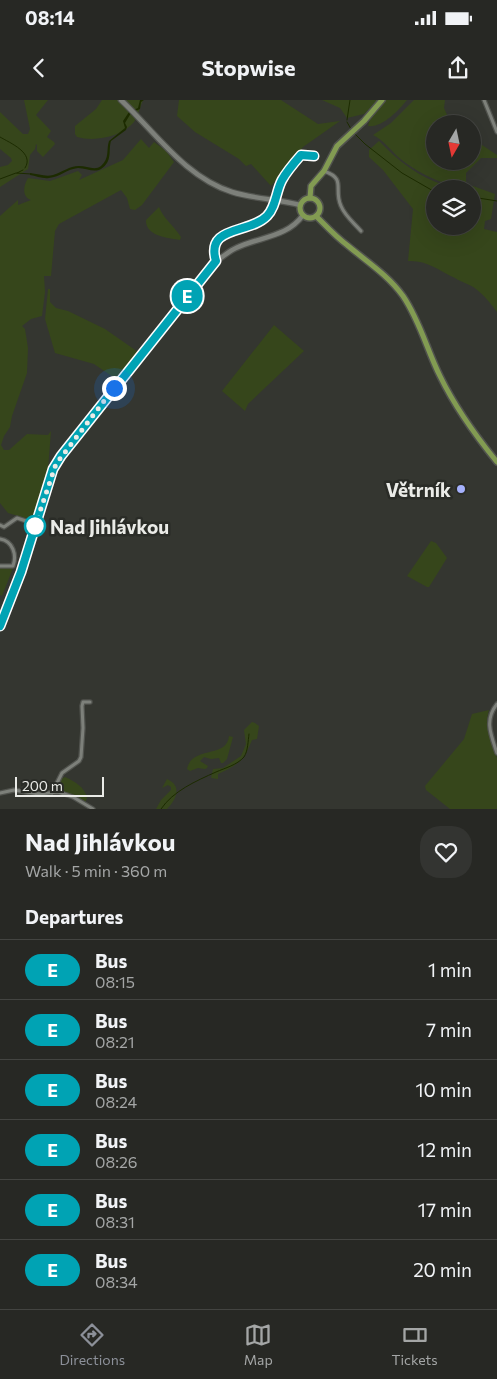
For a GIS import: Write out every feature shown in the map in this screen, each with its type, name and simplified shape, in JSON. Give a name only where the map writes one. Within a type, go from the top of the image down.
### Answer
[{"type":"main road","points":[[121,100],[188,168],[218,186],[245,195],[300,205]]},
{"type":"main road","points":[[310,198],[311,186],[324,171],[335,149],[382,100]]},
{"type":"main road","points":[[310,198],[316,200],[320,205],[320,211],[316,216],[310,218],[303,215],[300,211],[300,205],[304,200],[310,198]]},
{"type":"main road","points":[[0,626],[21,572],[53,469],[61,456],[216,261],[236,248],[287,230],[303,215]]},
{"type":"main road","points":[[316,216],[346,245],[385,276],[403,296],[417,320],[437,370],[453,400],[475,434],[497,462]]},
{"type":"street","points":[[484,100],[497,132]]},
{"type":"street","points":[[216,261],[214,246],[220,238],[262,220],[268,215],[281,181],[301,155]]},
{"type":"street","points":[[324,171],[333,174],[337,178],[340,204],[361,231]]},
{"type":"street","points":[[0,525],[4,527],[17,518],[35,524]]},
{"type":"street","points":[[0,539],[5,540],[16,556],[13,566],[0,566]]},
{"type":"street","points":[[52,792],[62,773],[79,761],[81,757],[82,704],[90,702]]},
{"type":"street","points":[[497,704],[490,714],[489,725],[497,753]]},
{"type":"street","points":[[0,793],[14,790],[39,794],[58,792],[67,794],[93,809]]},
{"type":"shaded area","points":[[24,100],[48,100],[36,115],[51,131],[47,137],[55,144],[43,157],[37,151],[36,144],[35,149],[30,155],[28,169],[0,187],[0,167],[8,165],[12,161],[0,149],[0,112],[23,134],[28,134],[30,129]]},
{"type":"shaded area","points":[[102,100],[143,100],[134,122],[115,135],[92,139],[77,137],[75,126],[96,109]]},
{"type":"shaded area","points":[[140,100],[144,100],[141,102],[140,109],[131,113],[125,123],[126,130],[111,141],[109,159],[101,169],[78,168],[47,178],[30,175],[30,173],[50,176],[75,166],[94,168],[101,166],[107,157],[109,141],[125,128],[123,121],[129,112],[138,108]]},
{"type":"shaded area","points":[[179,100],[281,100],[318,124],[340,121],[303,147],[271,186],[251,164],[246,166],[239,159],[195,132],[177,116]]},
{"type":"shaded area","points":[[322,100],[378,100],[364,114],[347,118],[340,108]]},
{"type":"shaded area","points":[[385,100],[407,100],[395,113],[384,121],[368,126],[370,119]]},
{"type":"shaded area","points":[[414,100],[445,100],[444,108],[447,115],[426,115],[426,170],[469,170],[466,173],[466,180],[436,180],[411,167],[373,135],[391,123]]},
{"type":"shaded area","points":[[141,139],[149,148],[154,142],[166,151],[174,162],[142,205],[135,210],[130,209],[127,198],[121,190],[59,224],[55,231],[51,276],[44,276],[45,292],[42,316],[31,319],[22,326],[25,329],[28,348],[27,373],[10,427],[1,445],[4,450],[9,450],[27,434],[48,435],[51,431],[48,469],[32,520],[8,513],[0,503],[0,216],[18,200],[18,205],[31,200],[28,199],[24,191],[28,178],[50,181],[78,171],[82,175],[79,180],[123,160]]},
{"type":"shaded area","points":[[379,141],[407,166],[431,180],[426,180],[426,235],[481,235],[481,189],[495,194],[491,219],[485,221],[484,229],[497,232],[497,312],[482,294],[471,286],[427,264],[408,261],[413,209],[383,170],[369,157],[369,150]]},
{"type":"shaded area","points":[[481,144],[497,155],[497,158],[481,158]]},
{"type":"shaded area","points":[[159,207],[163,215],[181,237],[180,240],[158,235],[149,230],[146,220]]},
{"type":"shaded area","points":[[48,289],[50,289],[50,302],[56,308],[68,311],[105,329],[138,352],[116,379],[94,364],[55,353],[45,319]]},
{"type":"shaded area","points":[[274,325],[304,351],[248,404],[245,411],[222,391]]},
{"type":"shaded area","points":[[431,541],[436,543],[447,558],[429,587],[427,587],[407,576]]},
{"type":"shaded area","points":[[0,567],[13,568],[2,596],[0,595]]},
{"type":"shaded area","points":[[489,710],[487,724],[497,758],[497,809],[450,809],[426,790],[425,786],[464,739],[472,714]]},
{"type":"shaded area","points":[[252,722],[259,726],[257,739],[252,740],[240,761],[218,774],[218,779],[211,778],[213,769],[223,768],[241,756],[246,744],[244,730]]},
{"type":"shaded area","points":[[229,736],[233,737],[227,759],[223,763],[221,763],[219,758],[211,759],[204,757],[200,761],[208,766],[207,768],[198,768],[190,771],[187,769],[195,757],[222,747],[227,743]]},
{"type":"shaded area","points":[[65,777],[82,788],[87,798],[85,803],[55,791],[59,780]]},
{"type":"shaded area","points":[[167,779],[175,785],[175,797],[167,809],[156,809],[161,800],[171,790],[171,787],[168,785],[162,788]]},
{"type":"waterway","points":[[347,120],[350,100]]},
{"type":"waterway","points":[[347,122],[351,129]]},
{"type":"waterway","points":[[353,132],[365,144],[402,173],[426,187]]},
{"type":"waterway","points":[[0,137],[15,145],[24,153],[27,158],[25,168]]},
{"type":"waterway","points":[[17,173],[23,170]]},
{"type":"waterway","points":[[0,179],[16,173],[31,174]]},
{"type":"waterway","points":[[481,198],[497,201]]},
{"type":"waterway","points":[[161,809],[172,797],[186,787],[241,760],[248,746],[249,734]]},
{"type":"bus line","name":"E","points":[[0,626],[21,572],[53,469],[61,456],[216,261],[214,246],[218,240],[227,234],[262,220],[268,215],[281,181],[290,168],[301,155],[314,156]]},
{"type":"place","name":"Větrník","points":[[461,489]]},
{"type":"place","name":"Nad Jihlávkou","points":[[35,526]]},
{"type":"route","points":[[35,526],[53,469],[74,438],[114,388]]}]
